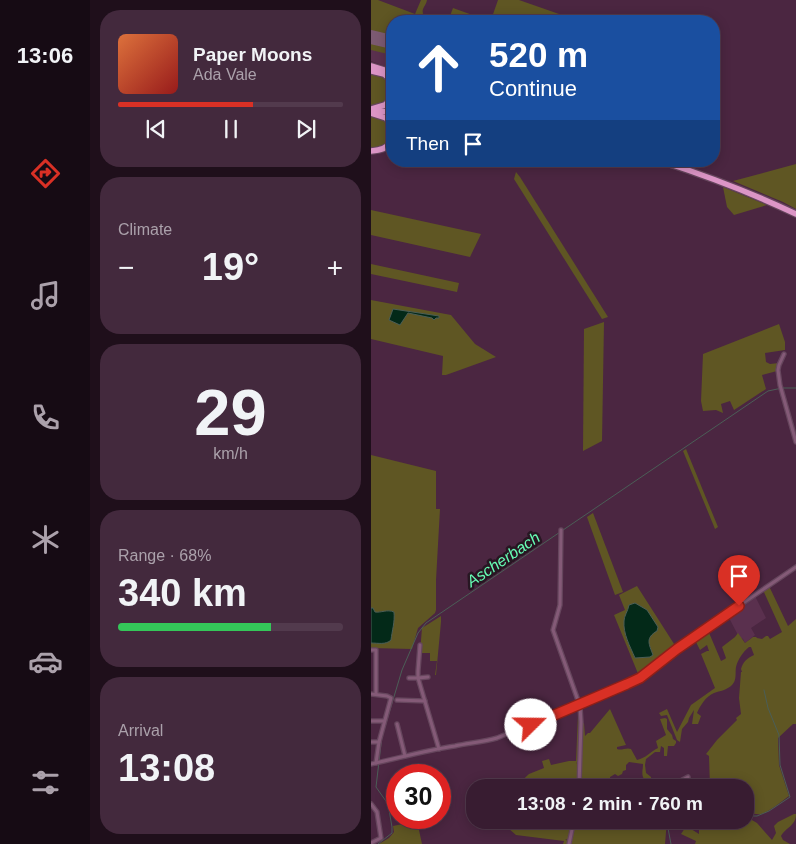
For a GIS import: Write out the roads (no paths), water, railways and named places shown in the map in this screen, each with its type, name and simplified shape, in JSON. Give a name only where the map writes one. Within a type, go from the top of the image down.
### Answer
[{"type":"highway","points":[[371,66],[386,71]]},
{"type":"highway","points":[[371,72],[386,76]]},
{"type":"highway","points":[[371,111],[386,105]]},
{"type":"highway","points":[[371,111],[386,112]]},
{"type":"highway","points":[[371,111],[386,118]]},
{"type":"highway","points":[[371,151],[386,148]]},
{"type":"highway","points":[[371,155],[386,151]]},
{"type":"highway","points":[[678,167],[724,183],[796,214]]},
{"type":"street","points":[[784,354],[777,370],[796,442]]},
{"type":"street","points":[[561,531],[560,605],[553,630],[580,704],[579,779]]},
{"type":"street","points":[[371,764],[497,738],[640,678],[677,649],[796,567]]},
{"type":"street","points":[[420,645],[419,678],[439,749]]},
{"type":"street","points":[[371,650],[376,650],[373,694],[391,698],[379,742],[378,763]]},
{"type":"street","points":[[409,678],[428,677]]},
{"type":"street","points":[[397,700],[425,701]]},
{"type":"street","points":[[371,721],[384,721]]},
{"type":"street","points":[[397,724],[405,756]]},
{"type":"street","points":[[371,742],[379,742]]},
{"type":"street","points":[[684,779],[688,777]]},
{"type":"street","points":[[371,804],[377,812],[381,838],[371,843]]},
{"type":"street","points":[[569,844],[572,829]]},
{"type":"waterway","name":"Ascherbach","points":[[384,730],[402,670],[418,633],[426,623],[768,391],[796,388]]},
{"type":"waterway","points":[[754,816],[769,811],[790,797],[780,765],[779,735],[768,708],[764,690]]},
{"type":"waterway","name":"Ascherbach","points":[[378,844],[392,833],[388,804],[376,787],[382,736]]},
{"type":"waterway","points":[[668,829],[671,844]]}]
